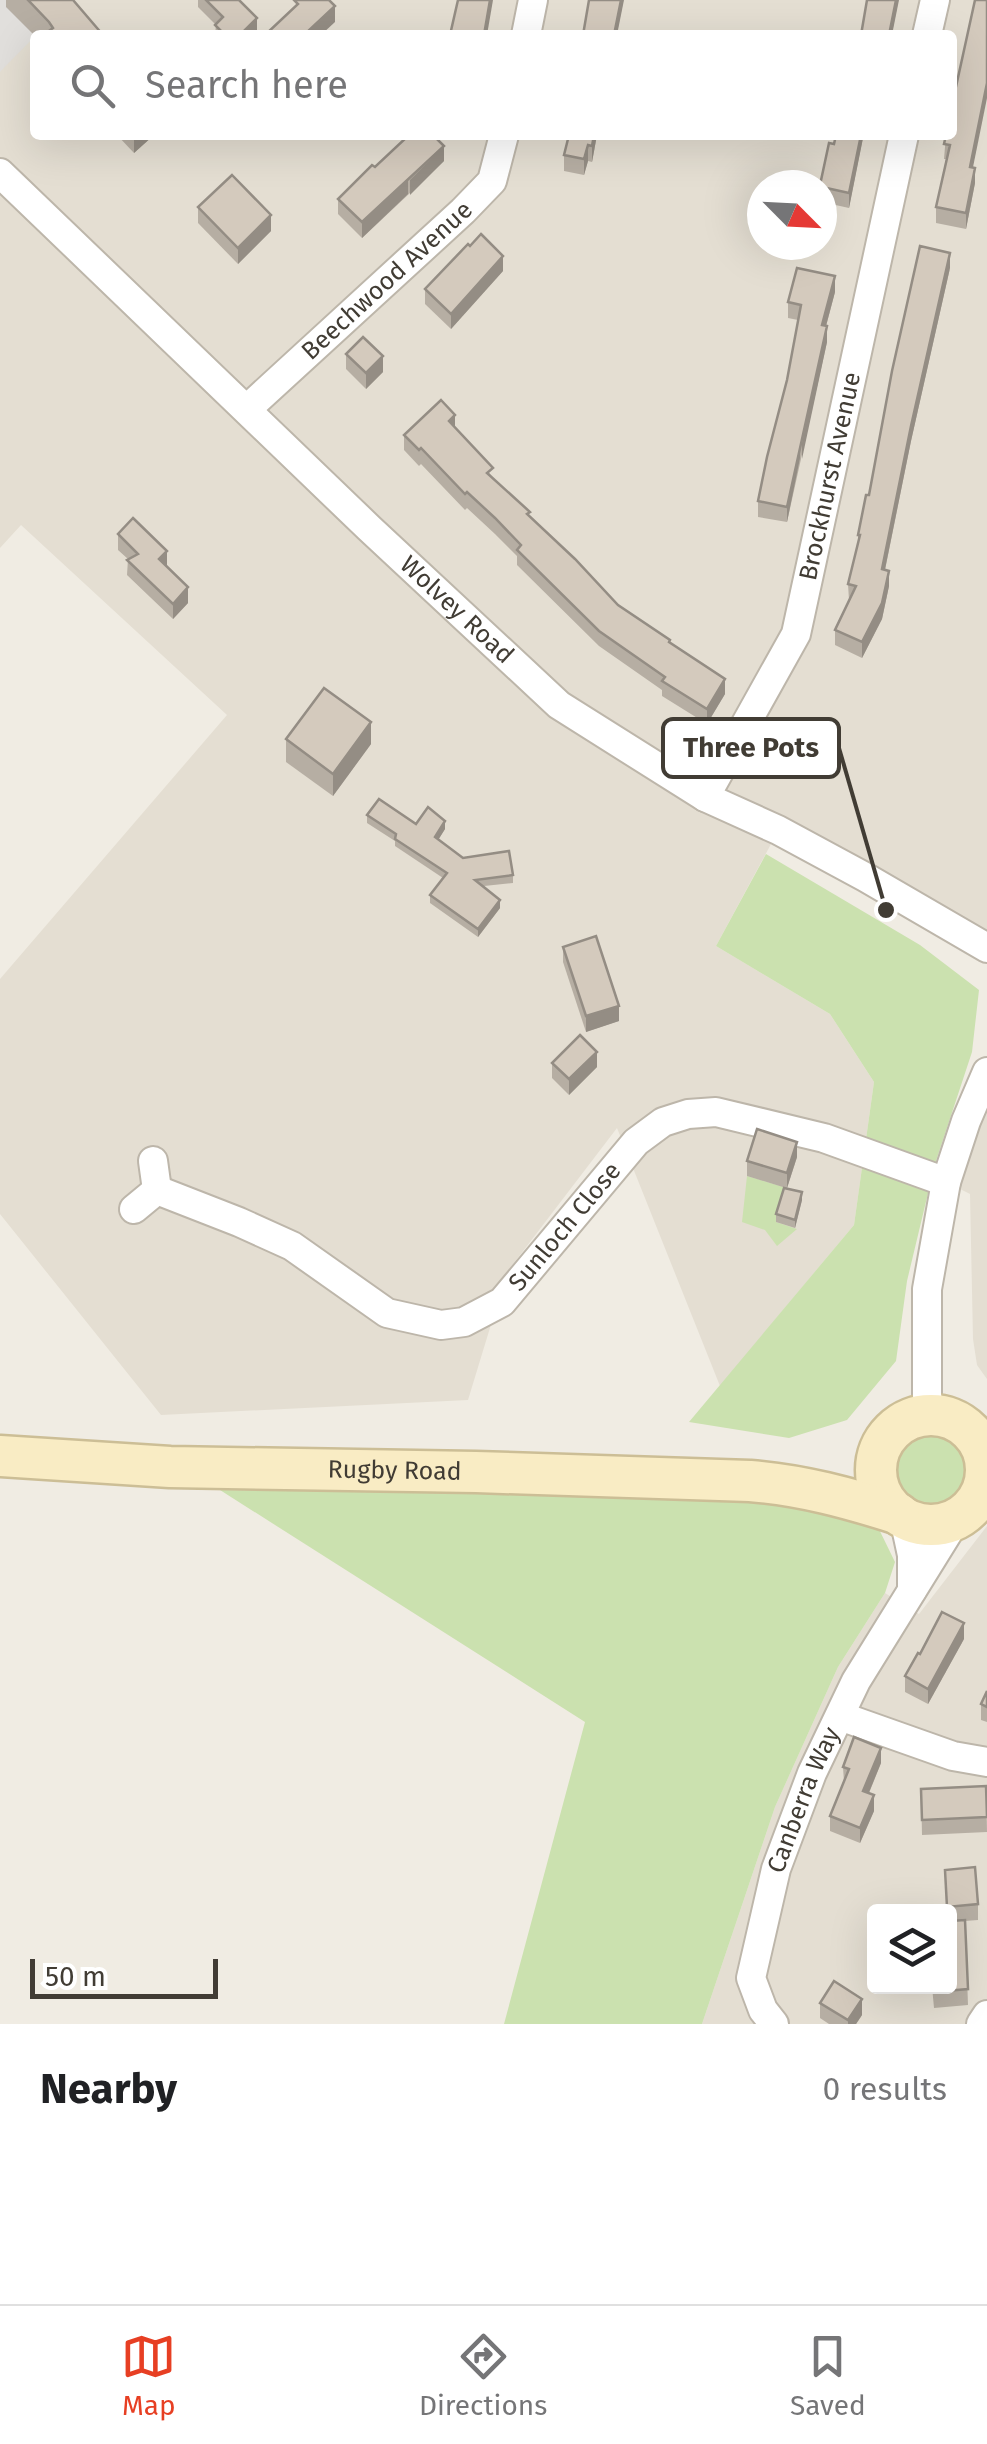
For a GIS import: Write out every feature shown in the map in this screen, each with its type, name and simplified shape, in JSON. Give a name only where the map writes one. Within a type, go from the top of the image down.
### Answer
[{"type":"main road","points":[[930,1414],[977,1429],[986,1466],[984,1486],[972,1506],[930,1525],[901,1516],[886,1501],[878,1485],[876,1467],[880,1449],[890,1433],[908,1419],[930,1414]]},
{"type":"main road","name":"Rugby Road","points":[[788,1484],[842,1467],[890,1433]]},
{"type":"main road","name":"Rugby Road","points":[[0,1456],[170,1467],[476,1472],[788,1484],[842,1496],[901,1516]]},
{"type":"street","points":[[527,30],[533,0]]},
{"type":"street","points":[[928,30],[935,0]]},
{"type":"street","name":"Beechwood Avenue","points":[[246,410],[492,181],[503,140]]},
{"type":"street","name":"Brockhurst Avenue","points":[[705,798],[796,634],[903,140]]},
{"type":"street","name":"Wolvey Road","points":[[0,173],[559,706],[705,798],[778,830],[987,948]]},
{"type":"street","points":[[930,1414],[927,1289],[946,1182],[987,1072]]},
{"type":"street","name":"Sunloch Close","points":[[157,1190],[292,1246],[386,1313],[441,1325],[464,1322],[502,1302],[636,1142],[663,1122],[688,1114],[716,1112],[824,1138],[946,1182]]},
{"type":"street","points":[[134,1209],[157,1190],[153,1161]]},
{"type":"street","name":"Canberra Way","points":[[774,2024],[763,2010],[751,1978],[776,1869],[812,1773],[856,1680],[912,1590],[972,1506]]},
{"type":"street","points":[[901,1516],[912,1555],[912,1590]]},
{"type":"street","points":[[840,1716],[953,1756],[987,1762]]},
{"type":"street","points":[[981,2024],[987,2015]]},
{"type":"shaded area","points":[[0,0],[987,0],[987,948],[778,831],[716,946],[830,1014],[874,1082],[854,1225],[720,1386],[617,1128],[507,1272],[468,1400],[161,1415],[0,1214],[0,979],[227,715],[21,525],[0,548]]},
{"type":"shaded area","points":[[0,0],[6,0],[30,30],[30,41],[0,72]]},
{"type":"shaded area","points":[[987,1072],[987,1379],[977,1365],[973,1339],[970,1194],[946,1182]]},
{"type":"shaded area","points":[[987,1526],[987,2024],[702,2024],[775,1807],[838,1667],[885,1593],[919,1614]]},
{"type":"green space","points":[[766,854],[920,945],[979,990],[972,1052],[935,1164],[907,1281],[896,1361],[847,1420],[789,1438],[689,1422],[854,1225],[874,1082],[830,1014],[716,946]]},
{"type":"green space","points":[[747,1176],[787,1188],[776,1222],[797,1229],[777,1246],[765,1230],[742,1222]]},
{"type":"green space","points":[[924,1434],[955,1444],[971,1467],[969,1490],[961,1505],[937,1518],[909,1512],[891,1488],[891,1464],[897,1452]]},
{"type":"green space","points":[[220,1490],[659,1493],[817,1502],[874,1519],[895,1562],[885,1593],[838,1667],[775,1807],[702,2024],[504,2024],[585,1722]]},
{"type":"building","points":[[28,0],[73,0],[99,30],[50,30],[49,22]]},
{"type":"building","points":[[206,0],[239,0],[257,18],[245,30],[220,30],[215,25],[223,17]]},
{"type":"building","points":[[294,0],[329,0],[335,6],[309,30],[270,30],[298,4]]},
{"type":"building","points":[[458,0],[490,0],[485,30],[451,30]]},
{"type":"building","points":[[589,0],[621,0],[615,30],[584,30]]},
{"type":"building","points":[[867,0],[896,0],[890,30],[862,30]]},
{"type":"building","points":[[975,0],[987,0],[987,83],[970,167],[975,168],[966,213],[936,207],[950,145],[944,144],[945,140],[957,140],[957,82]]},
{"type":"building","points":[[404,140],[438,140],[444,146],[362,222],[338,199],[372,165],[375,167]]},
{"type":"building","points":[[568,140],[593,140],[584,159],[564,155]]},
{"type":"building","points":[[860,140],[849,193],[837,190],[837,170],[823,170],[829,143]]},
{"type":"building","points":[[232,175],[271,215],[238,248],[198,207]]},
{"type":"building","points":[[481,234],[503,256],[451,314],[425,289]]},
{"type":"building","points":[[920,246],[950,253],[882,569],[889,571],[882,603],[862,642],[835,630],[856,586],[848,584]]},
{"type":"building","points":[[797,268],[835,276],[787,507],[758,501],[801,305],[788,302]]},
{"type":"building","points":[[363,337],[383,356],[366,373],[346,354]]},
{"type":"building","points":[[441,400],[455,415],[449,421],[493,468],[487,473],[530,512],[527,514],[618,605],[725,679],[707,709],[662,681],[665,677],[599,631],[517,550],[521,545],[495,518],[404,435]]},
{"type":"building","points":[[133,518],[167,551],[159,559],[188,587],[173,604],[127,560],[138,554],[118,534]]},
{"type":"building","points":[[324,688],[371,722],[333,774],[286,739]]},
{"type":"building","points":[[379,799],[416,824],[428,807],[445,821],[435,837],[463,858],[509,851],[513,875],[475,880],[500,900],[478,929],[430,895],[447,873],[367,815]]},
{"type":"building","points":[[596,936],[619,1006],[586,1016],[563,947]]},
{"type":"building","points":[[580,1035],[597,1052],[569,1079],[552,1063]]},
{"type":"building","points":[[757,1129],[797,1142],[787,1173],[747,1161]]},
{"type":"building","points":[[784,1188],[802,1192],[795,1220],[776,1214]]},
{"type":"building","points":[[942,1612],[964,1623],[928,1689],[905,1676]]},
{"type":"building","points":[[854,1737],[881,1748],[863,1791],[874,1795],[860,1828],[830,1816],[849,1769],[843,1767]]},
{"type":"building","points":[[986,1786],[987,1817],[922,1820],[921,1789]]},
{"type":"building","points":[[975,1867],[978,1904],[947,1904],[945,1870]]},
{"type":"building","points":[[965,1920],[968,1989],[957,1990],[957,1921]]},
{"type":"building","points":[[834,1981],[862,1999],[848,2020],[820,2003]]},
{"type":"place","name":"Three Pots","points":[[886,910]]}]
